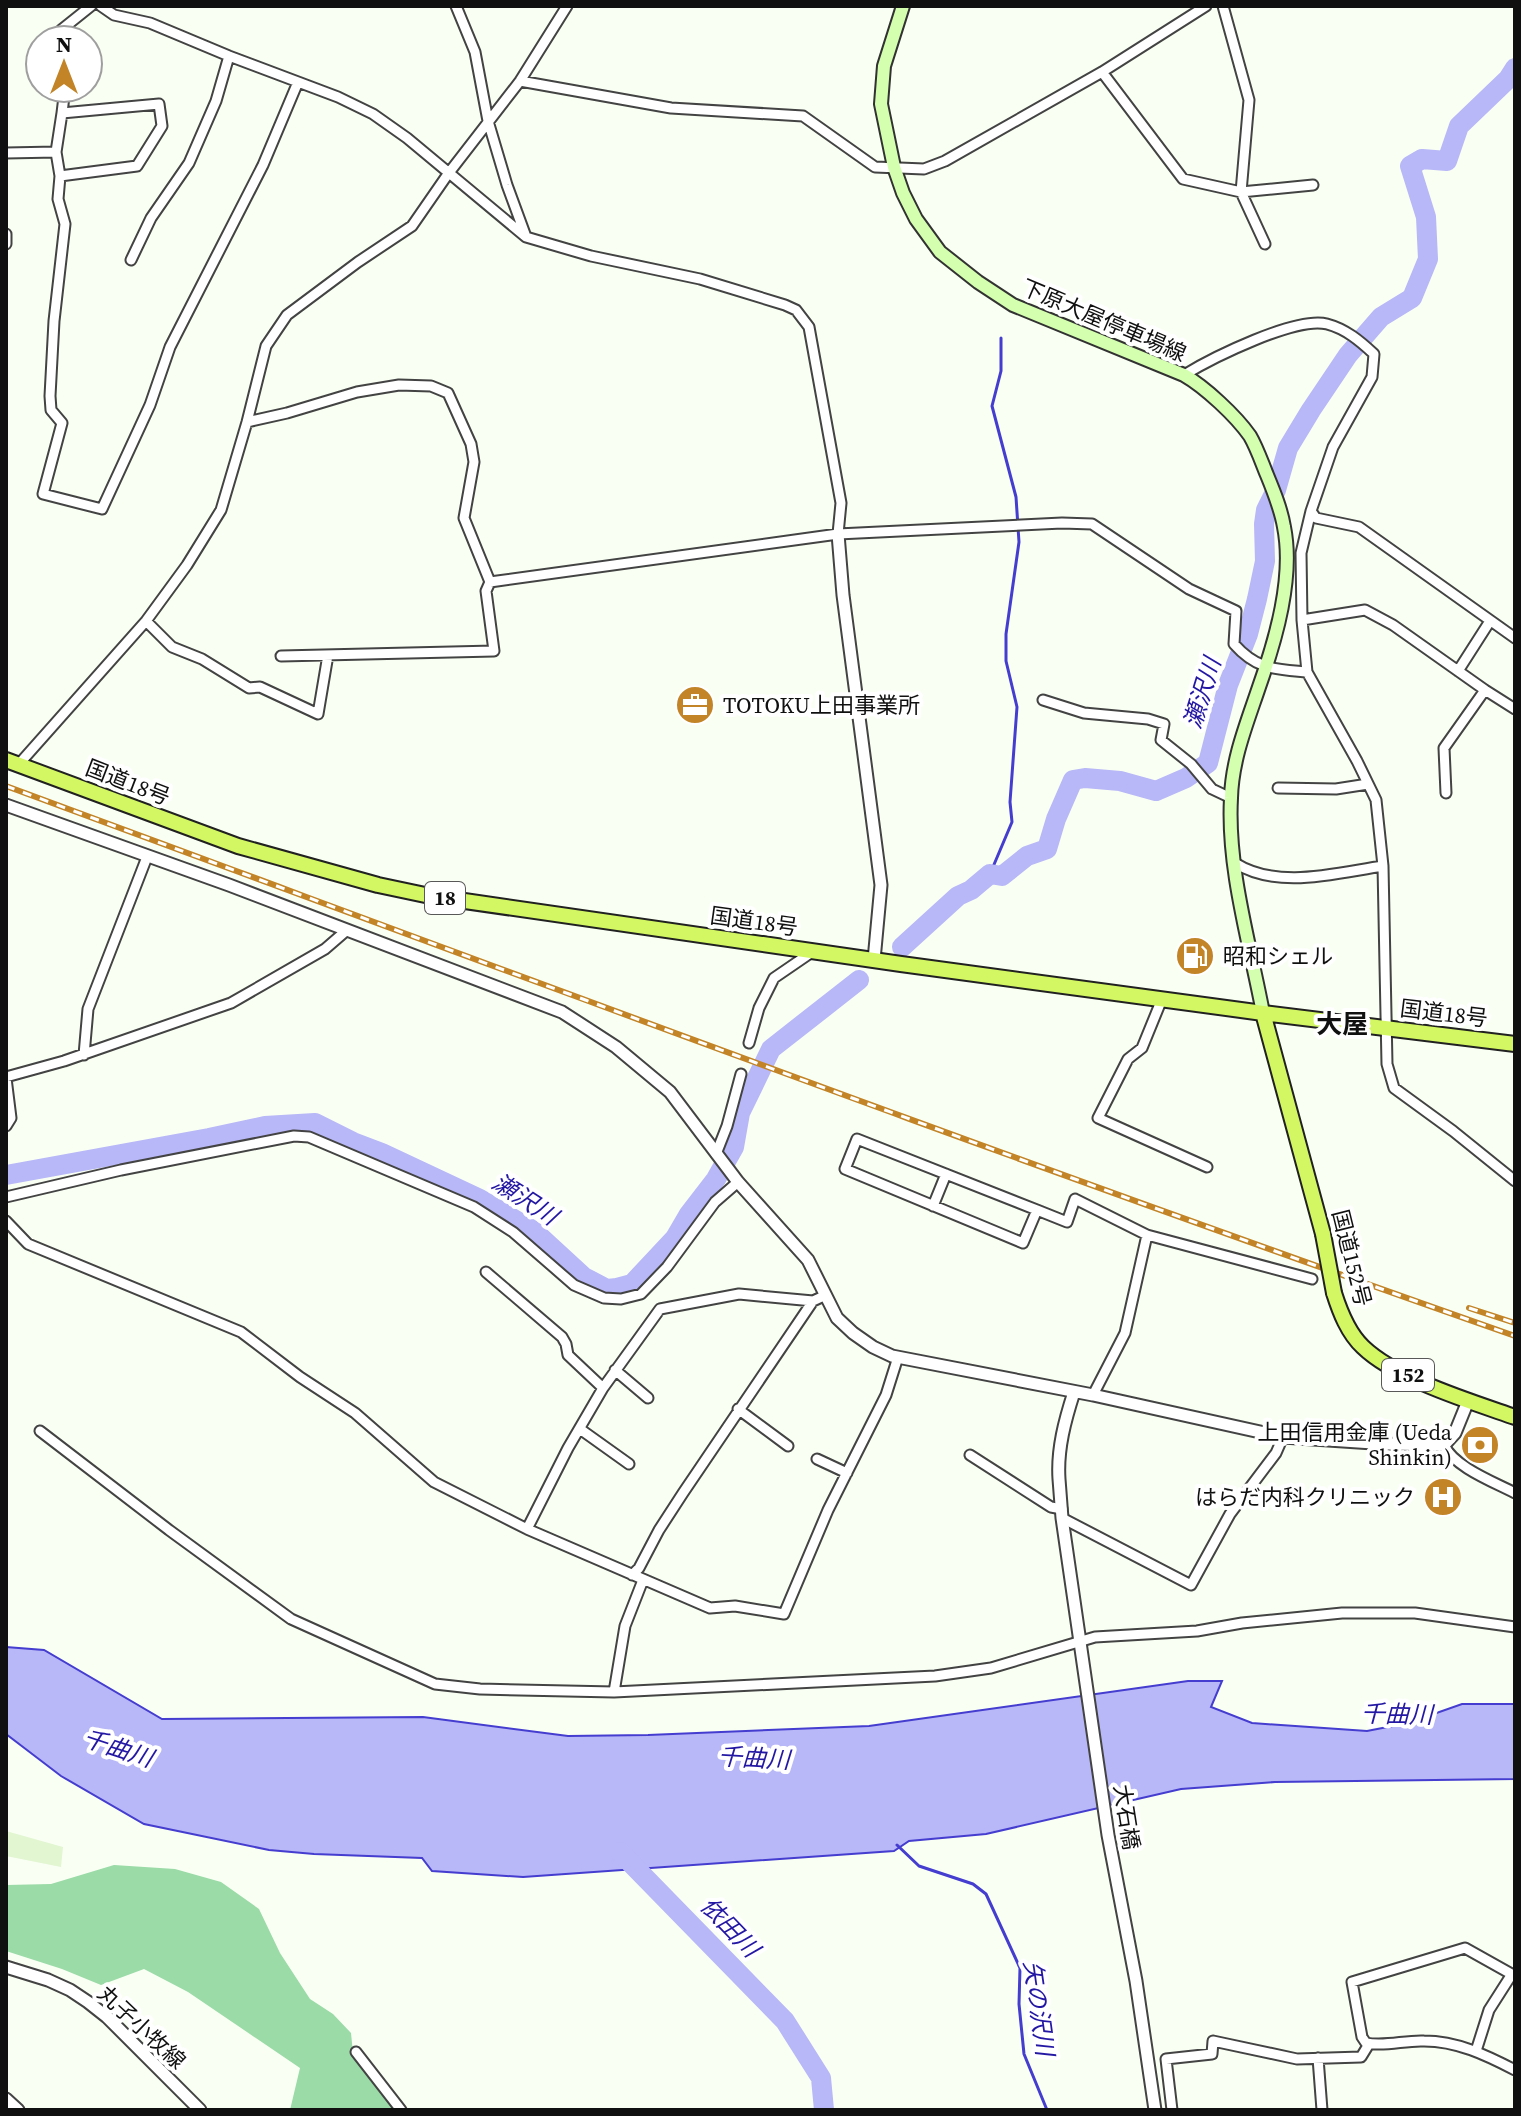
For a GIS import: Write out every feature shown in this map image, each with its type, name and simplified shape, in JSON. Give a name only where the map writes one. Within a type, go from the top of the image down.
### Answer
[{"type":"highway","name":"国道18号","points":[[12,762],[238,846],[378,885],[443,898],[1263,1013],[1515,1044]]},
{"type":"highway","name":"国道152号","points":[[1263,1013],[1323,1234],[1340,1313],[1361,1346],[1379,1360],[1415,1379],[1515,1417]]},
{"type":"main road","name":"下原大屋停車場線","points":[[903,6],[884,66],[881,104],[894,167],[903,193],[916,219],[940,252],[1013,305],[1198,383],[1250,436],[1279,507],[1285,529],[1288,563],[1278,621],[1266,668],[1244,731],[1231,798],[1235,863],[1263,1013]]},
{"type":"street","points":[[68,24],[91,6]]},
{"type":"street","points":[[101,6],[114,15],[150,23],[338,97],[373,114],[407,138],[526,237],[631,265],[700,279],[796,310],[809,327],[841,503],[838,534],[843,595],[881,885],[874,960]]},
{"type":"street","points":[[456,6],[475,52],[488,121],[526,237]]},
{"type":"street","points":[[12,762],[146,621],[187,565],[221,510],[266,346],[287,315],[412,226],[520,81],[567,6]]},
{"type":"street","points":[[520,81],[671,108],[803,116],[875,167],[924,169],[945,161],[1102,72],[1206,6]]},
{"type":"street","points":[[1223,6],[1249,100],[1241,192],[1265,244]]},
{"type":"street","points":[[131,260],[151,218],[189,163],[216,101],[229,56]]},
{"type":"street","points":[[1102,72],[1183,179],[1241,192],[1313,185]]},
{"type":"street","points":[[63,104],[56,152],[60,176],[58,199],[65,224],[54,321],[50,396],[51,410],[62,423],[43,494],[102,509],[150,405],[170,347],[263,165],[298,82]]},
{"type":"street","points":[[60,176],[137,166],[162,126],[159,104],[62,113]]},
{"type":"street","points":[[6,153],[56,152]]},
{"type":"street","points":[[6,234],[6,244]]},
{"type":"street","points":[[1184,375],[1243,345],[1306,323],[1326,324],[1351,334],[1374,354],[1372,377],[1333,447],[1311,511],[1301,553],[1307,672],[1376,800],[1383,866],[1387,1064],[1394,1088],[1515,1181]]},
{"type":"street","points":[[247,422],[357,392],[399,385],[431,386],[448,393],[471,444],[474,462],[464,518],[490,582],[486,591],[494,651],[281,656]]},
{"type":"street","points":[[1311,511],[1316,518],[1359,527],[1515,638]]},
{"type":"street","points":[[490,582],[838,534],[1092,524],[1189,589],[1236,611],[1234,644],[1243,654],[1266,668],[1307,672]]},
{"type":"street","points":[[1302,620],[1365,610],[1393,625],[1515,709]]},
{"type":"street","points":[[146,621],[172,647],[202,659],[249,688],[260,687],[318,714],[328,655]]},
{"type":"street","points":[[1458,671],[1490,621]]},
{"type":"street","points":[[1446,793],[1444,748],[1485,690]]},
{"type":"street","points":[[1043,700],[1084,713],[1148,719],[1164,724],[1161,740],[1191,764],[1212,789],[1231,798]]},
{"type":"street","points":[[1278,788],[1336,789],[1368,784]]},
{"type":"street","points":[[7,809],[229,885],[562,1012],[616,1047],[670,1092],[718,1157],[808,1260],[837,1318],[873,1347],[898,1357],[1093,1395],[1283,1437],[1444,1445],[1455,1433],[1468,1401]]},
{"type":"street","points":[[84,1055],[88,1009],[147,857]]},
{"type":"street","points":[[1235,863],[1249,872],[1299,879],[1383,866]]},
{"type":"street","points":[[6,1126],[11,1118],[6,1078],[84,1055],[231,1003],[325,949],[347,930]]},
{"type":"street","points":[[749,1043],[759,1008],[774,978],[813,951]]},
{"type":"street","points":[[1162,999],[1142,1048],[1128,1059],[1098,1118],[1207,1167]]},
{"type":"street","points":[[718,1157],[741,1074]]},
{"type":"street","points":[[6,1197],[134,1167],[294,1136],[309,1137],[474,1207],[513,1232],[574,1285],[604,1298],[621,1299],[641,1294],[650,1286],[736,1178]]},
{"type":"street","points":[[1037,1210],[1023,1243],[845,1169],[857,1139],[946,1174],[1037,1210],[1067,1222],[1075,1199],[1147,1235],[1312,1279]]},
{"type":"street","points":[[933,1206],[946,1174]]},
{"type":"street","points":[[6,1221],[28,1244],[241,1332],[300,1377],[355,1413],[434,1482],[527,1529],[710,1608],[735,1606],[784,1614],[828,1510],[886,1395],[898,1357]]},
{"type":"street","points":[[1093,1395],[1125,1333],[1147,1235]]},
{"type":"street","points":[[486,1272],[562,1337],[568,1355],[603,1388]]},
{"type":"street","points":[[527,1529],[603,1388],[660,1309],[739,1294],[813,1301],[826,1295]]},
{"type":"street","points":[[632,1575],[738,1409],[813,1301]]},
{"type":"street","points":[[615,1370],[648,1398]]},
{"type":"street","name":"大石橋","points":[[1074,1392],[1060,1451],[1062,1513],[1108,1835],[1136,1981],[1155,2110]]},
{"type":"street","points":[[738,1409],[788,1446]]},
{"type":"street","points":[[580,1429],[629,1464]]},
{"type":"street","points":[[40,1431],[291,1619],[435,1684],[480,1689],[614,1692],[935,1676],[1002,1665],[1095,1637],[1197,1631],[1342,1613],[1415,1613],[1515,1627]]},
{"type":"street","points":[[970,1455],[1051,1507],[1191,1585],[1230,1514],[1276,1453],[1283,1437]]},
{"type":"street","points":[[1444,1445],[1447,1452],[1463,1465],[1515,1493]]},
{"type":"street","points":[[817,1459],[847,1473]]},
{"type":"street","points":[[614,1692],[625,1626],[643,1580]]},
{"type":"street","points":[[1476,2051],[1489,2010],[1513,1975],[1465,1948],[1352,1982],[1362,2037],[1369,2044],[1424,2040],[1452,2044],[1476,2051],[1515,2070]]},
{"type":"street","name":"丸子小牧線","points":[[6,1967],[48,1980],[88,2002],[200,2110]]},
{"type":"street","points":[[1172,2110],[1166,2059],[1212,2054],[1213,2041],[1297,2059],[1361,2057],[1369,2044]]},
{"type":"street","points":[[356,2052],[401,2110]]},
{"type":"street","points":[[1318,2058],[1322,2110]]},
{"type":"street","points":[[6,2099],[18,2110]]},
{"type":"green space","points":[[6,1831],[63,1847],[61,1867],[6,1856]]},
{"type":"green space","points":[[114,1865],[175,1869],[221,1882],[259,1909],[280,1953],[310,1999],[333,2014],[351,2033],[353,2053],[394,2110],[290,2110],[300,2068],[188,1992],[144,1969],[101,1985],[6,1951],[6,1885],[51,1884]]},
{"type":"water","name":"千曲川","points":[[6,1647],[44,1650],[162,1719],[423,1717],[568,1736],[869,1726],[1188,1681],[1222,1681],[1211,1707],[1252,1723],[1367,1731],[1408,1723],[1462,1704],[1515,1704],[1515,1779],[1275,1782],[1181,1789],[986,1834],[909,1841],[894,1851],[523,1877],[432,1871],[422,1858],[269,1850],[144,1824],[61,1776],[6,1734]]},
{"type":"waterway","name":"瀬沢川","points":[[902,947],[958,896],[971,890],[990,874],[1002,876],[1027,856],[1047,849],[1073,780],[1120,781],[1156,791],[1186,778],[1208,763],[1228,685],[1248,634],[1257,599],[1265,561],[1266,510],[1276,490],[1288,448],[1348,355],[1381,317],[1412,298],[1428,259],[1426,217],[1410,166],[1422,159],[1447,161],[1459,126],[1508,79],[1515,68]]},
{"type":"waterway","points":[[990,874],[1012,822],[1010,802],[1017,707],[1006,661],[1006,634],[1019,542],[1016,497],[992,406],[1001,371],[1001,338]]},
{"type":"waterway","name":"瀬沢川","points":[[6,1175],[265,1126],[315,1123],[480,1199],[534,1231],[584,1277],[607,1289],[617,1288],[632,1284],[675,1238],[716,1179],[734,1147],[740,1113],[771,1049],[859,980]]},
{"type":"waterway","name":"矢の沢川","points":[[897,1845],[919,1866],[973,1884],[986,1894],[1020,1968],[1019,2004],[1024,2054],[1047,2110]]},
{"type":"waterway","name":"依田川","points":[[620,1852],[785,2021],[821,2078],[824,2110]]},
{"type":"railway","points":[[6,786],[948,1133],[1515,1336]]},
{"type":"railway","points":[[1469,1308],[1515,1323]]},
{"type":"place","name":"TOTOKU上田事業所","points":[[695,705]]},
{"type":"place","name":"昭和シェル","points":[[1195,956]]},
{"type":"place","name":"上田信用金庫 (Ueda Shinkin)","points":[[1480,1445]]},
{"type":"place","name":"はらだ内科クリニック","points":[[1443,1497]]},
{"type":"district","name":"大屋","points":[[1342,1024]]}]
